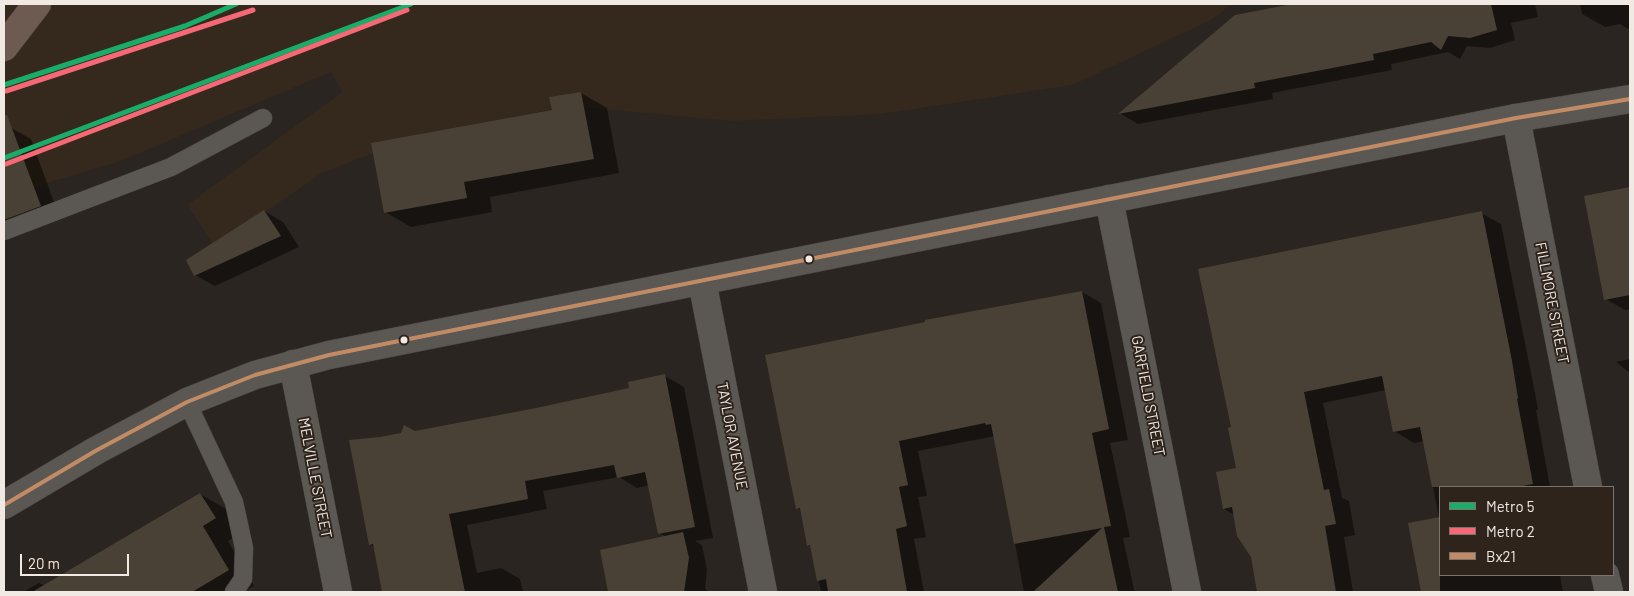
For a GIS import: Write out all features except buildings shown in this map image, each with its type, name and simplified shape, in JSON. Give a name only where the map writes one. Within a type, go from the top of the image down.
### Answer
[{"type":"highway","points":[[4,47],[37,4]]},
{"type":"main road","points":[[4,505],[97,450],[187,402],[255,375],[329,355],[1516,118],[1630,99]]},
{"type":"main road","name":"FILLMORE STREET","points":[[1516,118],[1588,486]]},
{"type":"main road","name":"GARFIELD STREET","points":[[1109,199],[1187,592]]},
{"type":"main road","name":"TAYLOR AVENUE","points":[[702,280],[763,592]]},
{"type":"main road","name":"MELVILLE STREET","points":[[293,364],[338,592]]},
{"type":"main road","points":[[1606,576],[1609,592]]},
{"type":"lane","points":[[4,231],[172,167],[263,118]]},
{"type":"lane","points":[[187,402],[234,502],[244,548],[243,579],[234,592]]},
{"type":"shaded area","points":[[4,4],[1232,4],[1211,20],[1073,85],[882,114],[732,121],[569,106],[416,137],[322,173],[215,247],[187,205],[342,92],[331,72],[121,161],[4,196]]},
{"type":"metro line","name":"5","points":[[4,85],[185,26],[236,4]]},
{"type":"metro line","name":"5","points":[[4,158],[411,4]]},
{"type":"metro line","name":"2","points":[[6,91],[253,10]]},
{"type":"metro line","name":"2","points":[[6,164],[407,10]]},
{"type":"transit line","name":"Bx21","points":[[4,505],[97,450],[187,402],[255,375],[329,355],[1516,118],[1630,99]]}]
